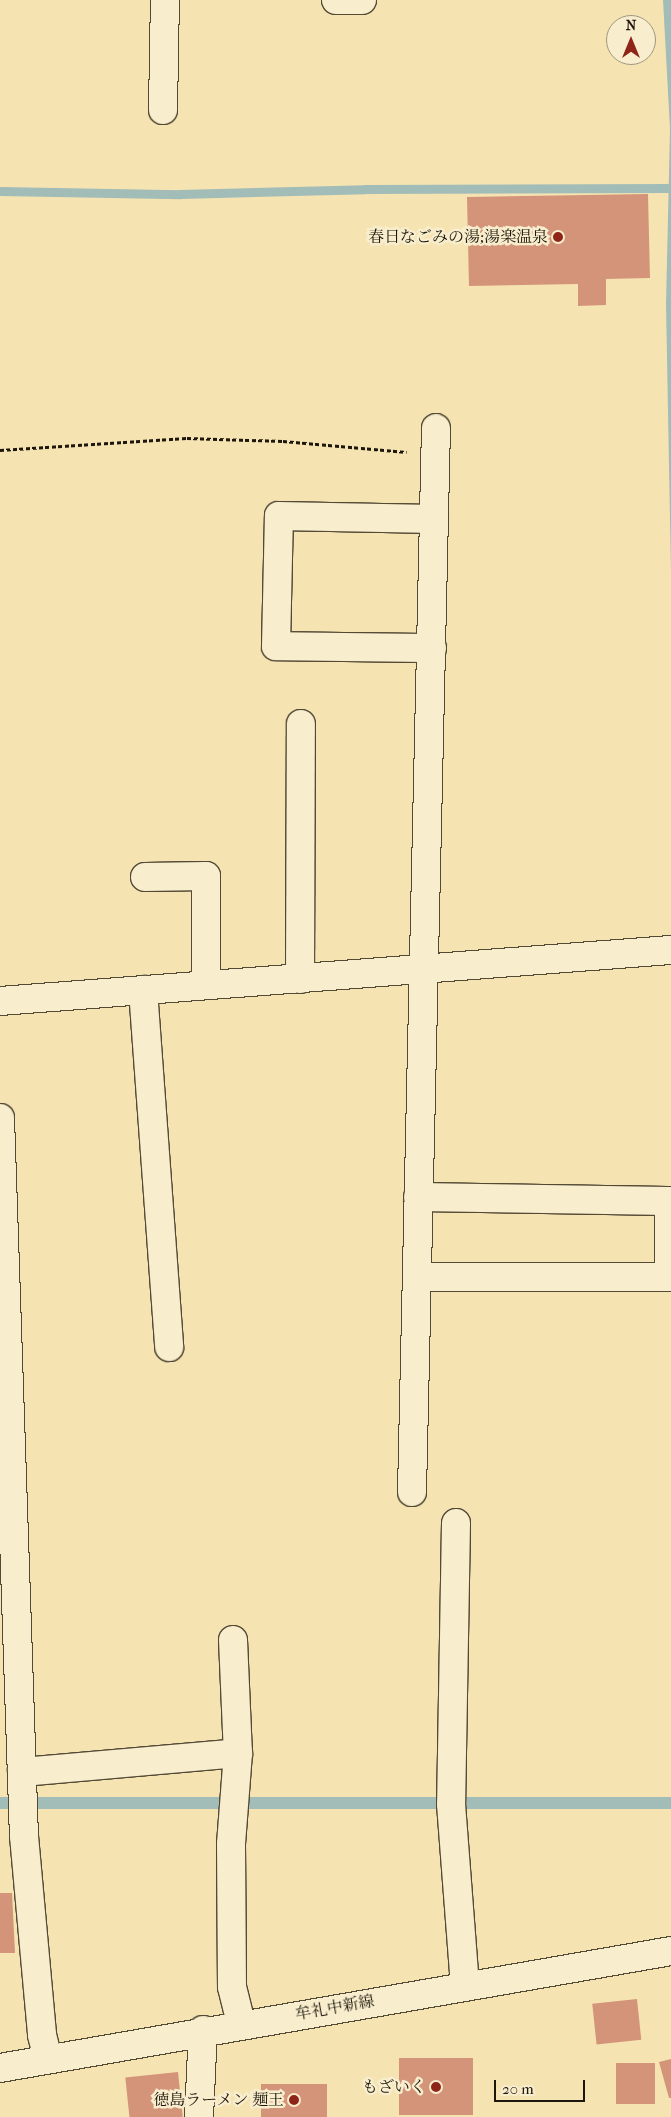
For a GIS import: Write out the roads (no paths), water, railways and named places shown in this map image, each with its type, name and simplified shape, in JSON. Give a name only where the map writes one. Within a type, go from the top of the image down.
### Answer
[{"type":"street","points":[[162,110],[165,0]]},
{"type":"street","points":[[336,0],[362,0]]},
{"type":"street","points":[[412,1492],[436,441]]},
{"type":"street","points":[[432,648],[276,646],[279,516],[434,519]]},
{"type":"street","points":[[300,978],[301,724]]},
{"type":"street","points":[[145,878],[206,876],[206,985]]},
{"type":"street","points":[[0,1001],[669,950]]},
{"type":"street","points":[[142,990],[169,1346]]},
{"type":"street","points":[[0,1118],[7,1552],[22,1772],[25,1846],[42,2035],[48,2059]]},
{"type":"street","points":[[416,1277],[669,1277],[669,1201],[418,1197]]},
{"type":"street","points":[[456,1524],[451,1804],[465,1986]]},
{"type":"street","points":[[234,1640],[238,1753],[231,1844],[232,1987],[240,2024]]},
{"type":"street","points":[[22,1772],[238,1753]]},
{"type":"street","name":"牟礼中新線","points":[[0,2068],[203,2030],[671,1951]]},
{"type":"street","points":[[199,2117],[203,2030]]},
{"type":"water","points":[[663,0],[671,0],[671,572],[666,304],[670,129]]},
{"type":"water","points":[[0,1797],[671,1797],[671,1809],[0,1809]]},
{"type":"waterway","points":[[0,191],[180,194],[365,189],[671,188]]},
{"type":"place","name":"春日なごみの湯;湯楽温泉","points":[[558,237]]},
{"type":"place","name":"もざいく","points":[[436,2087]]},
{"type":"place","name":"徳島ラーメン 麺王","points":[[294,2100]]}]
